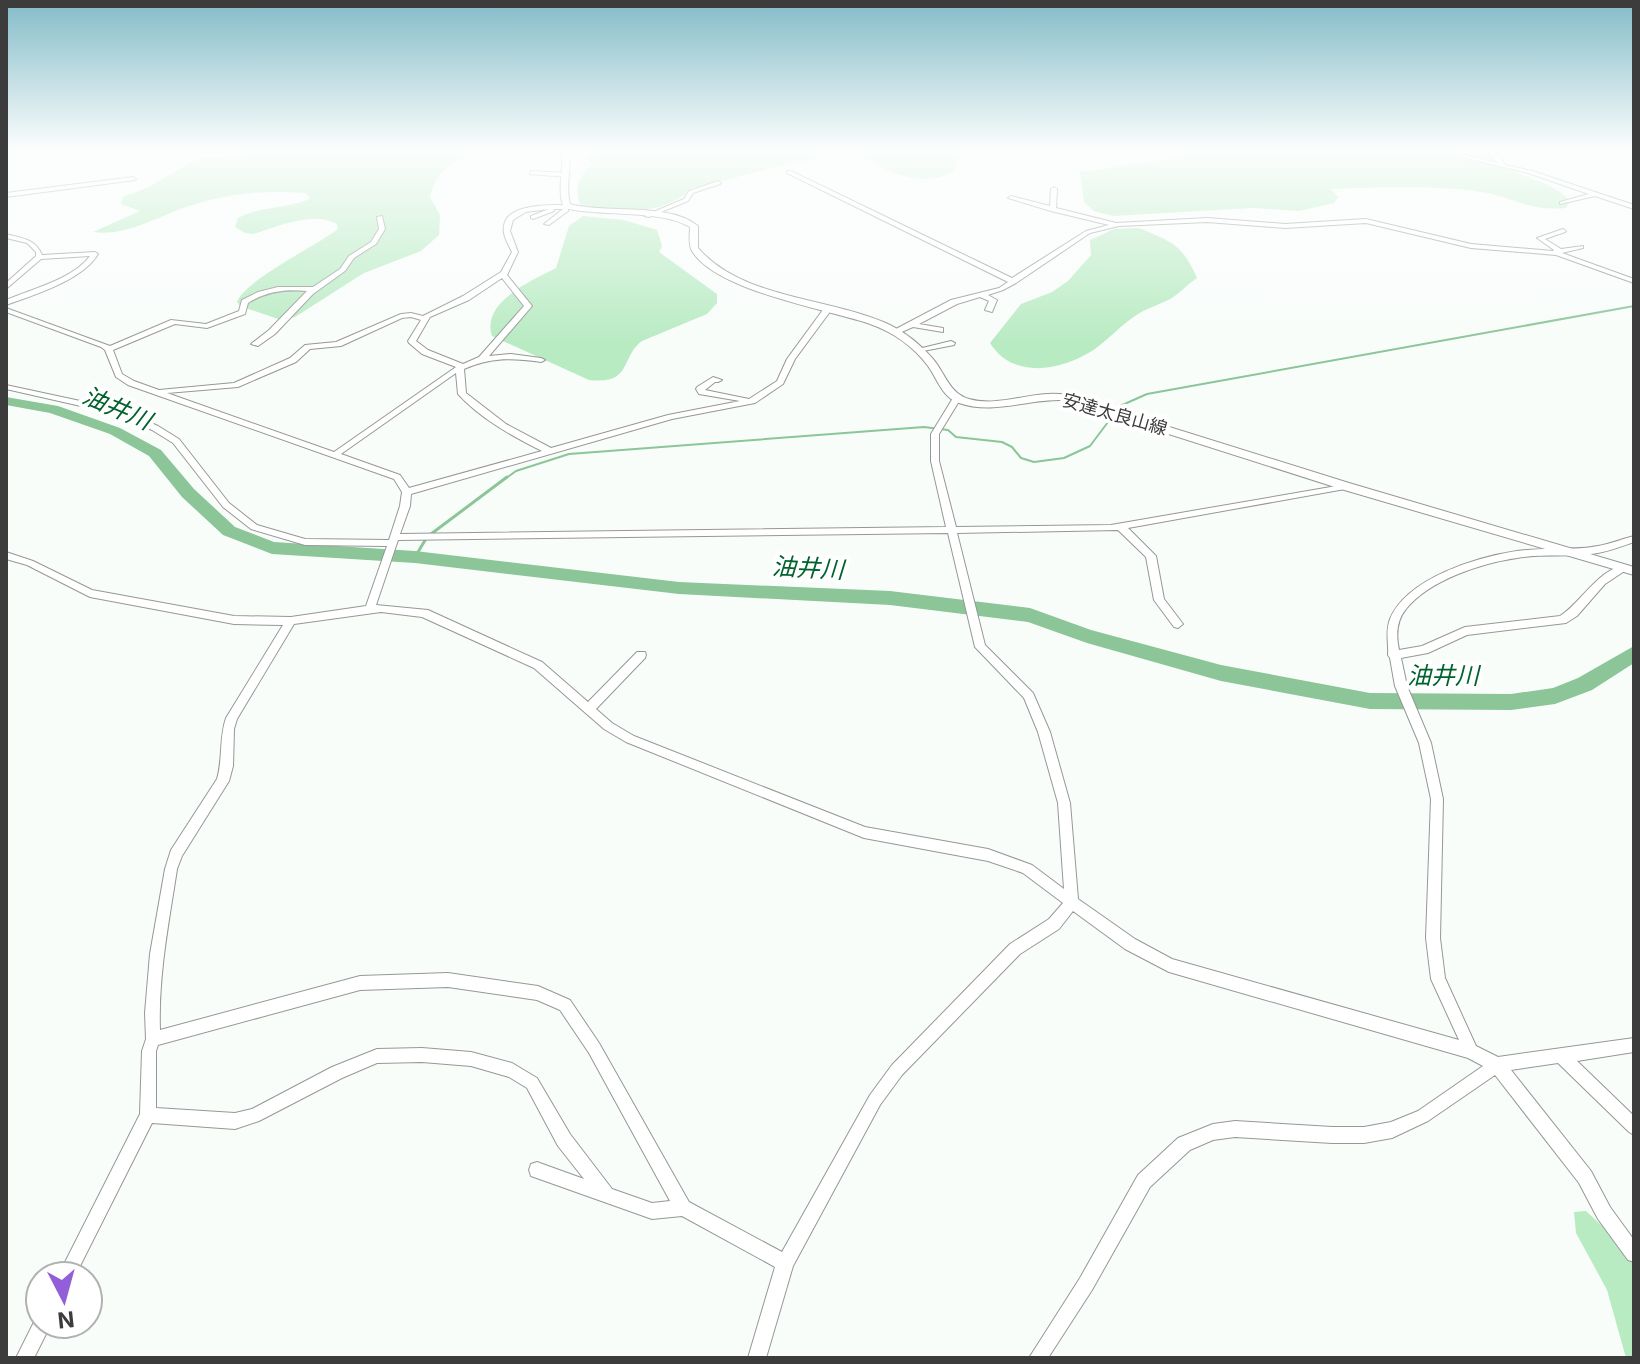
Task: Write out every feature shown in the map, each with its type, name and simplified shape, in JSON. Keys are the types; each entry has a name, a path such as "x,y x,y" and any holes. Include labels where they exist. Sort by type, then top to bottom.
{"main road":[{"path":"616,214 673,217 690,222 694,226 693,244 697,255 735,278 775,294 860,317 897,332 933,365 947,390 957,398"},
{"name":"安達太良山線","path":"957,398 984,404 1055,396 1629,570"}],"street":[{"path":"462,367 425,352 413,343 424,319 503,274 515,252 507,233 509,223 520,214"},
{"path":"533,217 544,214"},
{"path":"547,224 558,214"},
{"path":"647,216 653,214"},
{"path":"874,214 1014,282"},
{"path":"1069,214 1114,224"},
{"path":"255,344 272,332 313,289 339,274 351,257 374,243 382,229 380,217"},
{"path":"897,332 954,302 1014,282 1088,232 1114,224 1193,220 1285,226 1366,221 1471,246 1556,252 1634,281"},
{"path":"1556,252 1540,238 1563,231"},
{"path":"6,236 37,247 39,257"},
{"path":"1556,252 1581,247"},
{"path":"6,287 39,257 95,254 95,259 70,277 6,303"},
{"path":"1586,262 1597,260 1614,266"},
{"path":"87,265 99,271"},
{"path":"478,361 528,306 503,274"},
{"path":"6,310 108,349 174,322 210,325 242,312 245,302 260,294 289,287 313,289"},
{"path":"982,295 993,300 989,310"},
{"path":"407,492 671,417 752,401 780,382 791,359 828,309"},
{"path":"156,392 235,385 293,360 308,347 338,344 401,316 424,319"},
{"path":"910,324 940,330"},
{"path":"918,350 951,343"},
{"path":"108,349 119,375 156,392 391,474 407,492"},
{"path":"336,454 462,367 511,356 541,360"},
{"path":"478,361 487,369"},
{"path":"462,367 462,394 468,400 508,430 548,450"},
{"path":"718,380 713,379 700,389 715,397 752,401"},
{"path":"6,387 119,412 155,428 176,441 226,505 254,527 305,542 392,543 427,536 1121,527 1345,486"},
{"path":"714,410 715,397"},
{"path":"757,1358 785,1263 875,1100 897,1070 1015,949 1054,924 1072,902 1064,803 1036,708 1012,677 980,647 935,461 937,430 957,398"},
{"path":"370,609 407,492"},
{"path":"1121,527 1151,556 1159,600 1178,624"},
{"path":"1471,1051 1438,979 1433,938 1437,799 1428,755 1401,686 1393,655 1391,635 1398,613 1423,588 1467,566 1492,558 1576,552 1620,545 1634,539"},
{"path":"6,555 30,563 90,593 248,622 291,621 370,609 405,609 424,613 538,665 608,726 630,739 864,832 988,855 1017,864 1130,944 1169,965 1471,1051 1497,1065 1585,1177 1604,1213 1634,1254"},
{"path":"1393,655 1424,650 1465,631 1562,620 1573,613 1601,582 1629,570"},
{"path":"74,1260 148,1115 149,1051 153,1039 157,954 176,854 223,781 227,766 228,729 232,718 291,621"},
{"path":"589,709 641,655"},
{"path":"153,1039 360,983 448,980 538,993 565,1005 594,1048 683,1208 785,1263"},
{"path":"1038,1358 1086,1284 1144,1181 1184,1144 1213,1132 1235,1129 1332,1135 1364,1135 1392,1130 1423,1116 1497,1065 1634,1045"},
{"path":"148,1115 235,1121 254,1116 337,1072 377,1056 422,1055 471,1059 512,1070 532,1083 564,1140 606,1194"},
{"path":"1562,1057 1634,1127"},
{"path":"537,1170 652,1211 683,1208"},
{"path":"25,1358 34,1340"}],"green space":[{"path":"134,214 169,214 130,229 93,232"},
{"path":"246,214 439,214 439,235 421,251 364,273 295,317 281,320 240,306 237,302 253,284 338,229 337,224 306,219 253,234 235,227 238,218"},
{"path":"1104,214 1154,214 1113,216"},
{"path":"583,216 624,220 657,230 662,246 659,252 717,294 717,303 707,314 642,341 619,374 603,380 589,380 492,336 494,313 501,303 522,286 556,268 569,226"},
{"path":"1139,228 1181,251 1197,278 1172,298 1132,318 1095,349 1068,363 1053,367 1025,367 1011,363 1000,355 990,343 1021,304 1052,292 1068,281 1091,255 1090,240 1114,229"},
{"path":"1586,1211 1624,1246 1634,1264 1634,1358 1626,1358 1607,1290 1576,1233 1574,1212"}],"waterway":[{"path":"505,479 516,471 569,454 924,427 948,430 956,437 1002,442 1012,447 1021,458 1034,462 1064,458 1090,446 1120,406 1147,394 1634,306"},
{"name":"油井川","path":"6,401 53,409 115,431 155,453 188,493 229,531 272,548 415,557 679,588 890,598 1030,615 1087,636 1221,673 1370,701 1511,702 1555,696 1585,684 1634,653"},
{"path":"415,557 427,537 507,477"}]}
